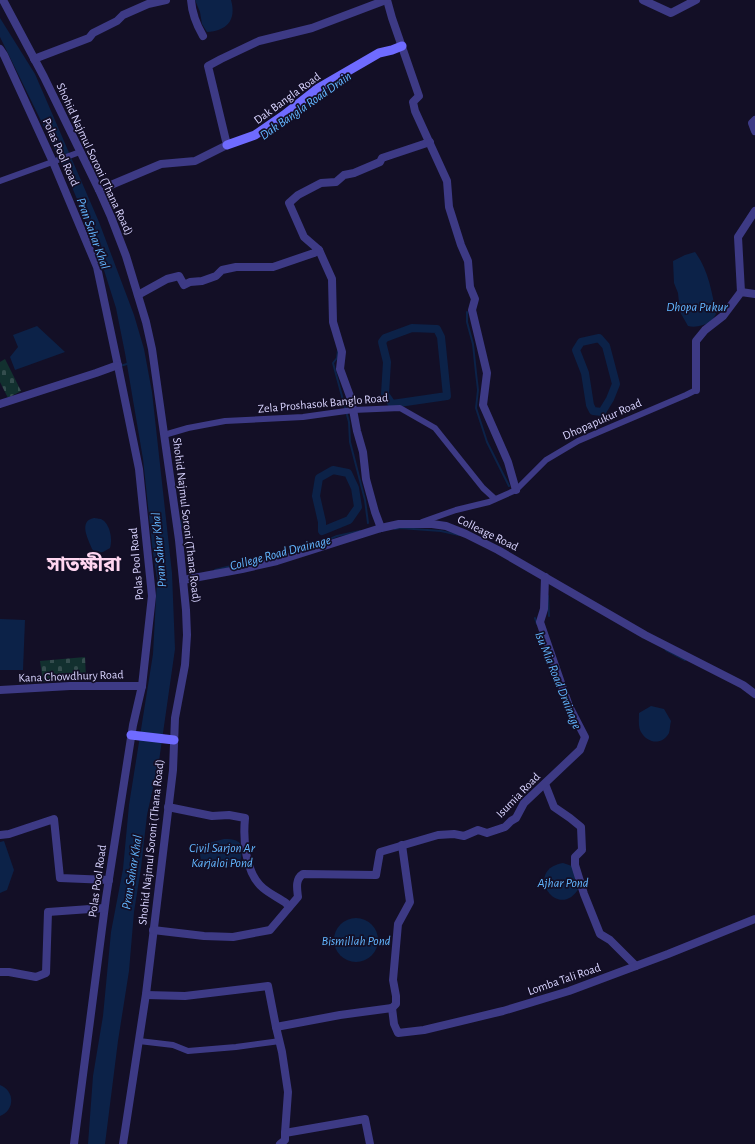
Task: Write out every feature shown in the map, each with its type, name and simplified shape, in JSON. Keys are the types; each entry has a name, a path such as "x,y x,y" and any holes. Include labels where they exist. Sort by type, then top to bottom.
{"main road":[{"name":"Dak Bangla Road","path":"227,146 255,135 284,115 317,89 379,53 402,46"},
{"path":"131,735 174,740"}],"street":[{"name":"Shohid Najmul Soroni (Thana Road)","path":"3,0 99,190 126,256 146,322 152,349 179,540 186,610 185,665 175,718 173,770 146,995 123,1144"},
{"path":"34,60 89,38 93,33 117,21 123,15 148,4 166,0"},
{"path":"191,0 192,13 203,36"},
{"path":"99,190 160,164 195,161 227,146 208,66 221,58 259,41 312,28 386,0 419,96 413,102 415,111 446,181 449,207 460,245 468,261 470,287 476,299 472,310 486,373 483,405 508,462 516,490"},
{"path":"643,0 671,13 696,0"},
{"name":"Polas Pool Road","path":"0,49 54,162 97,267 118,364 138,469 152,596 142,686 131,735 104,908 74,1144"},
{"path":"755,120 752,123 755,131"},
{"path":"381,528 366,479 363,452 357,431 354,410 340,368 342,352 333,322 332,279 319,250 304,237 290,202 292,199 321,183 336,182 344,175 354,173 380,162 385,156 430,142"},
{"path":"0,181 80,152"},
{"path":"755,212 738,237 741,292 755,294"},
{"path":"138,295 167,279 179,276 184,285 190,282 202,281 216,276 222,270 236,267 272,267 319,250"},
{"name":"Dhopapukur Road","path":"418,523 495,499 516,490 546,460 578,441 686,396 696,390 696,341 705,330 723,316 741,292"},
{"path":"0,404 96,373 118,364"},
{"name":"Zela Proshasok Banglo Road","path":"164,435 188,428 224,421 304,417 354,410 400,408 435,428 483,488 495,499"},
{"name":"Colleage Road","path":"183,580 277,561 381,528 399,524 418,523 446,526 498,550 645,636 743,685 755,694"},
{"name":"Isumia Road","path":"289,907 298,897 297,882 303,874 376,875 380,852 438,834 454,834 464,836 478,830 487,832 505,827 516,818 524,803 580,750 586,737 569,706 540,622 544,610 545,577"},
{"name":"Kana Chowdhury Road","path":"0,690 70,686 142,686"},
{"path":"545,784 554,807 581,827 582,850 575,857 575,865 584,894 600,934 610,940 636,966"},
{"path":"153,930 204,936 233,937 270,930 289,907 286,903 263,888 256,879 249,864 243,838 245,818 229,815 212,816 168,807"},
{"path":"0,835 9,834 54,819 60,878 109,880"},
{"path":"276,1027 340,1015 392,1008 396,1004 393,980 398,924 410,902 402,845"},
{"path":"0,972 9,972 36,977 46,973 48,912 104,908"},
{"name":"Lomba Tali Road","path":"392,1008 394,1024 398,1033 424,1030 503,1012 569,991 636,966 755,918"},
{"path":"146,995 185,996 268,986 280,1041 288,1092 285,1140 280,1144"},
{"path":"138,1041 174,1045 188,1052 280,1041"},
{"path":"285,1133 365,1119 370,1144"}],"green space":[{"path":"5,359 21,391 8,398 0,382 0,362"},
{"path":"85,657 86,678 43,682 40,661"}],"water":[{"path":"195,0 231,0 232,14 228,24 220,30 207,32 202,24 200,12"},
{"name":"Pran Sahar Khal","path":"0,18 35,74 99,222 134,315 144,349 152,392 172,573 175,649 159,761 147,815 134,912 129,971 118,1041 105,1144 88,1144 93,1076 103,1016 111,932 123,869 129,805 153,654 157,579 143,459 116,308 97,248 65,170 0,37"},
{"name":"Dhopa Pukur","path":"695,252 706,273 716,314 711,322 694,327 688,326 680,312 678,293 674,283 673,261"},
{"path":"37,326 65,352 15,370 10,357 18,347 13,335"},
{"path":"94,518 104,521 109,528 111,545 110,548 103,552 97,553 92,549 87,536 85,526 86,523"},
{"path":"0,619 25,620 23,670 0,670"},
{"path":"651,706 664,709 671,721 669,733 666,737 663,740 655,742 647,739 639,728 639,713"},
{"name":"Civil Sarjon Ar Karjaloi Pond","path":"224,839 235,840 241,845 242,852 240,863 225,868 202,866 200,854 205,844"},
{"path":"4,841 14,870 7,890 0,893 0,842"},
{"name":"Ajhar Pond","path":"563,863 574,867 579,888 571,897 562,900 554,897 548,891 545,883 545,875 551,868"},
{"name":"Bismillah Pond","path":"352,918 360,918 365,919 372,924 377,931 377,949 372,956 365,961 352,962 344,959 337,952 334,944 334,936 337,928 344,921"},
{"path":"0,1085 5,1088 11,1096 11,1105 5,1113 0,1116"}],"waterway":[{"name":"Dak Bangla Road Drain","path":"261,136 293,116 343,79"},
{"path":"467,312 467,322 473,344 478,390 476,408 487,442 509,486"},
{"path":"412,328 437,329 441,337 447,396 392,404 385,394 387,362 382,342 385,338 412,328"},
{"path":"599,338 606,346 616,384 610,399 602,412 593,411 590,405 585,373 576,350 581,342 599,338"},
{"path":"338,350 337,358 333,363 349,422 350,442 365,500 368,523"},
{"path":"120,366 127,364"},
{"path":"333,470 348,473 355,488 358,507 349,520 322,531 322,522 316,496 319,478 333,470"},
{"path":"181,521 181,527"},
{"path":"395,529 400,528 441,531 459,535"},
{"name":"College Road Drainage","path":"318,544 337,536 360,531"},
{"name":"College Road Drainage","path":"215,570 308,547"},
{"name":"Isu Mia Road Drainage","path":"548,596 549,616"},
{"name":"Isu Mia Road Drainage","path":"535,618 537,624"},
{"name":"Isu Mia Road Drainage","path":"666,650 685,660"},
{"name":"Isu Mia Road Drainage","path":"547,655 553,671"}],"district":[{"name":"সাতক্ষীরা","path":"84,564"}]}
